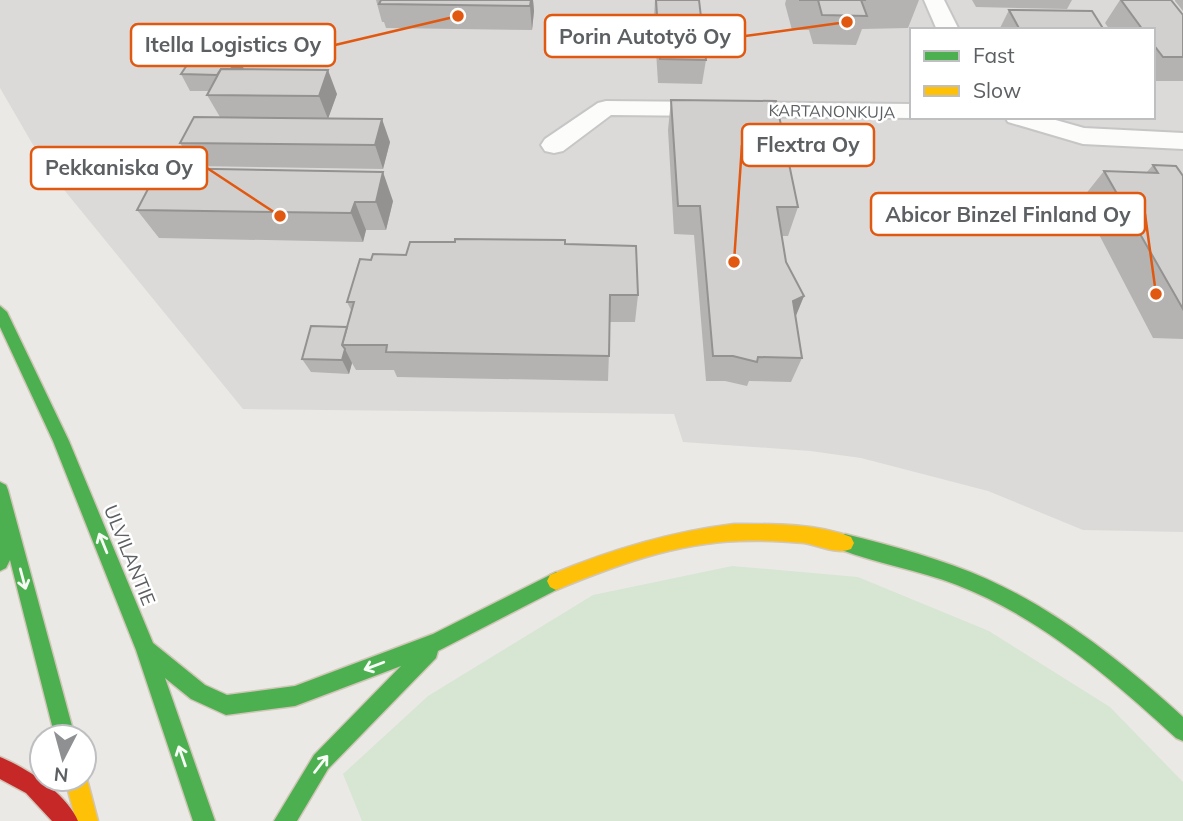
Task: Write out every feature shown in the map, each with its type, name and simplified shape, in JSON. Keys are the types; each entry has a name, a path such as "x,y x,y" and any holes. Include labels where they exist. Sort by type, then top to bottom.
{"main road":[{"name":"ULVILANTIE","path":"0,312 61,441 146,650 204,821"},
{"path":"0,489 61,723"},
{"path":"146,650 198,692 226,705 295,696 438,642 533,591 587,567 665,541 751,530 830,538 916,561 997,594 1074,642 1148,698 1183,730"},
{"path":"0,562 10,532"},
{"path":"285,821 321,762 438,642"},
{"path":"0,767 33,786 67,821"},
{"path":"80,793 87,821"}],"street":[{"path":"934,0 947,28"},
{"name":"KARTANONKUJA","path":"554,145 606,108 910,111"},
{"path":"1024,119 1083,136 1183,141"}],"shaded area":[{"path":"0,0 1183,0 1183,532 1083,530 988,491 861,458 810,451 683,442 674,414 243,409 47,169 0,88"}],"green space":[{"path":"732,566 858,577 989,631 1110,707 1183,782 1183,821 362,821 343,774 428,696 593,595"}],"building":[{"path":"381,0 531,0 530,6 379,4"},
{"path":"656,0 699,0 706,60 660,59"},
{"path":"818,0 861,0 867,16 822,15"},
{"path":"1121,0 1171,0 1183,15 1183,57 1163,57 1155,47 1155,28 1142,28"},
{"path":"1009,10 1092,11 1103,28 1019,28"},
{"path":"193,56 238,57 231,69 221,69 217,75 181,74"},
{"path":"221,69 328,70 319,96 207,95"},
{"path":"671,100 776,101 798,207 777,207 786,262 804,296 793,301 802,358 758,357 757,362 733,356 713,356 700,206 678,206"},
{"path":"194,117 382,119 375,145 180,143"},
{"path":"1153,165 1176,166 1183,176 1183,309 1104,171 1158,173"},
{"path":"159,168 383,172 376,202 355,202 351,213 137,210"},
{"path":"455,239 565,240 565,244 636,246 638,295 610,295 609,356 386,352 387,345 342,345 354,302 347,302 360,259 371,260 373,254 406,255 410,242 455,242"},
{"path":"311,326 347,327 342,345 345,349 342,360 302,359"}],"traffic: fast":[{"path":"0,312 61,441 146,650 204,821"},
{"path":"0,490 61,723"},
{"path":"0,562 10,532"},
{"path":"845,543 942,570 998,594 1095,656 1183,731"},
{"path":"146,650 198,692 226,705 295,696 438,642 556,581"},
{"path":"285,821 321,762 429,651"}],"traffic: slow":[{"path":"556,581 626,554 698,537 771,532 808,535 845,543"},
{"path":"80,793 87,821"}],"traffic: jam":[{"path":"0,767 33,786 67,821"}],"place":[{"name":"Itella Logistics Oy","path":"458,16"},
{"name":"Porin Autotyö Oy","path":"847,22"},
{"name":"Pekkaniska Oy","path":"280,216"},
{"name":"Flextra Oy","path":"734,262"},
{"name":"Abicor Binzel Finland Oy","path":"1156,294"}]}
